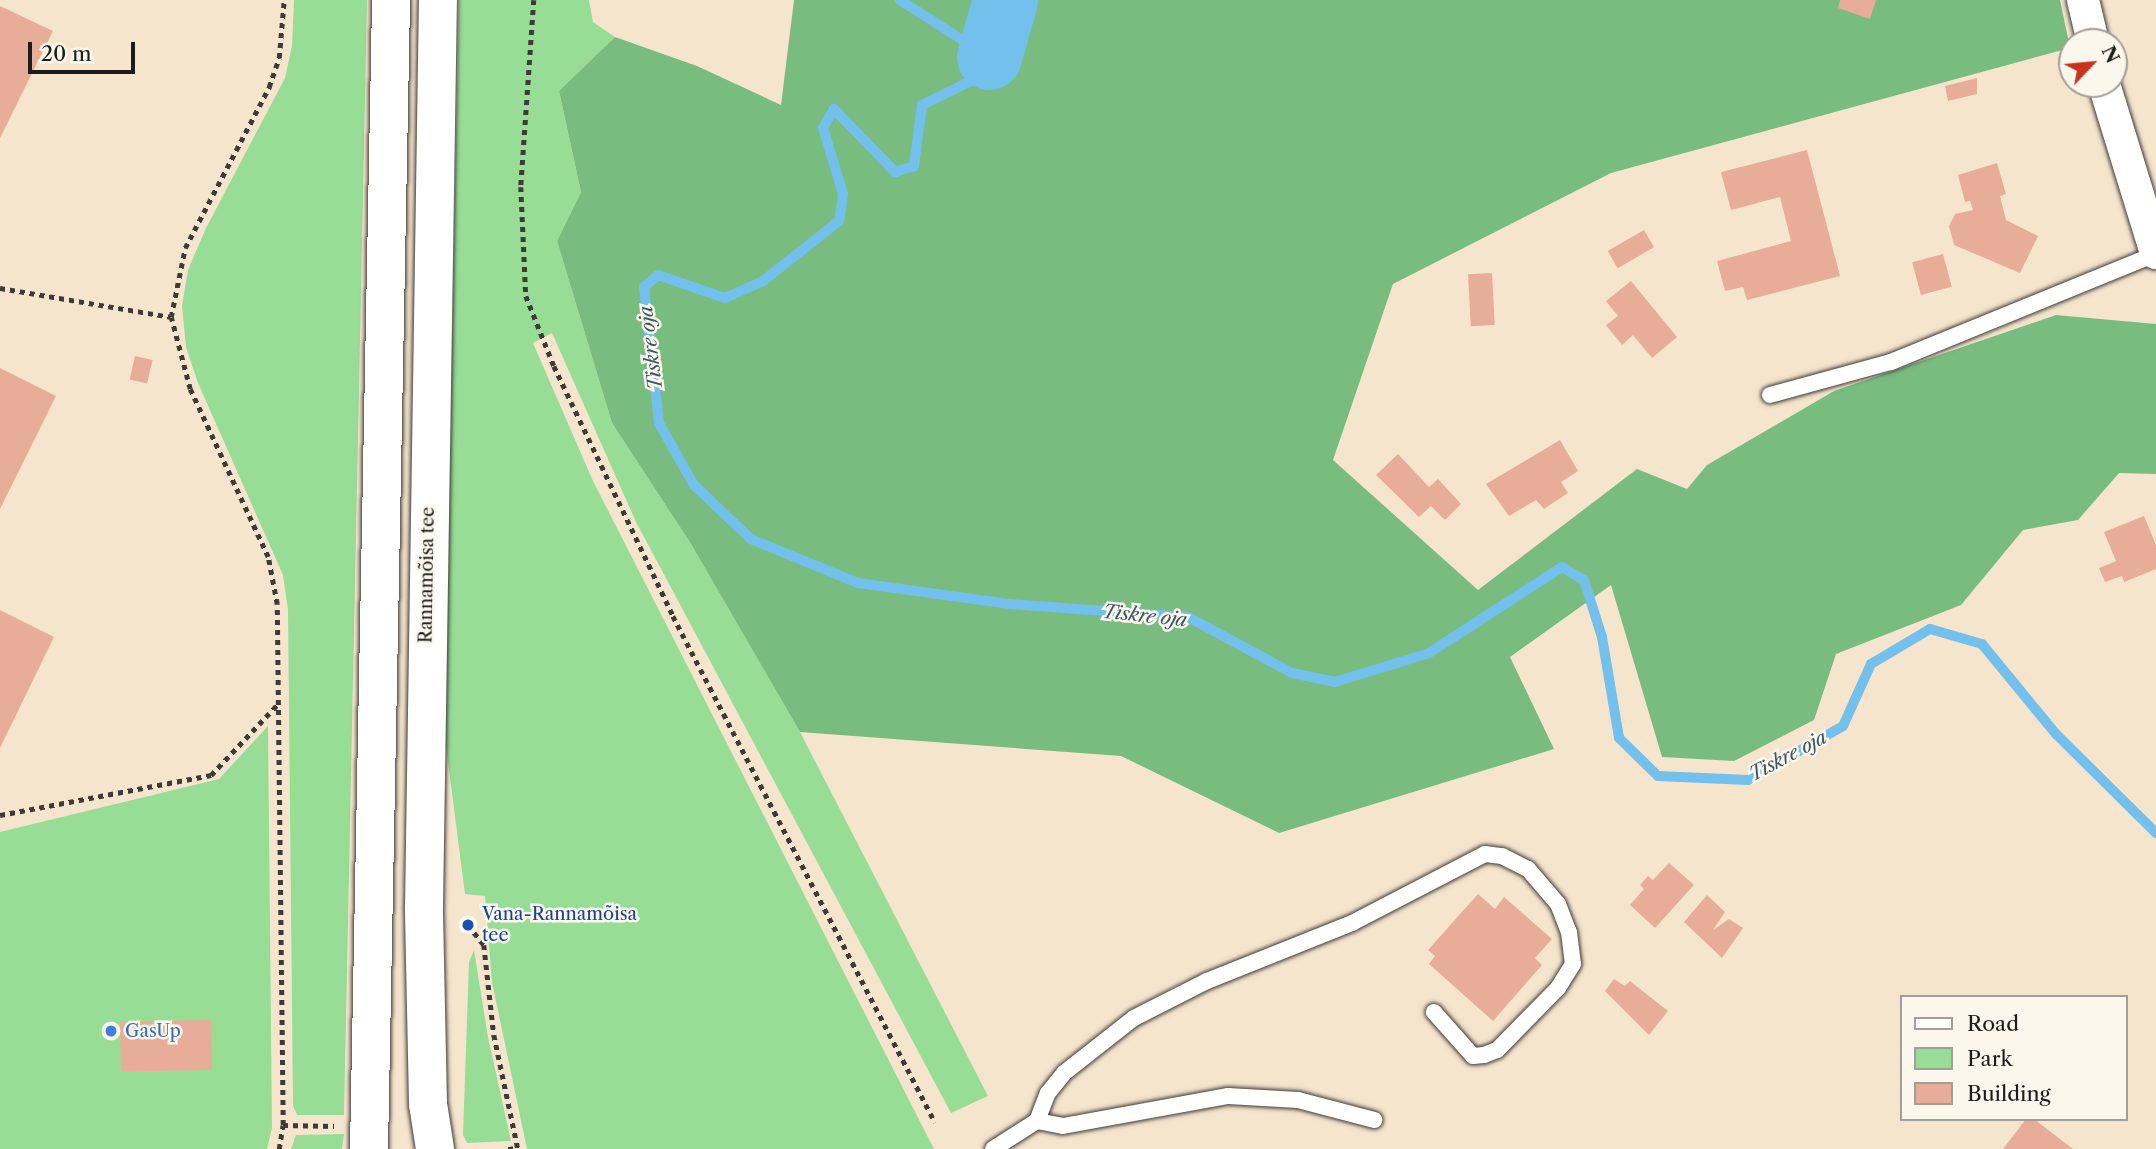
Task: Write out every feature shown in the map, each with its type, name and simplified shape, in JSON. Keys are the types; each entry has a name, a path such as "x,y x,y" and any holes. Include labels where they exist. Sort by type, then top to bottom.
{"street":[{"path":"369,1149 391,0"},
{"name":"Rannamõisa tee","path":"435,1149 428,1104 424,880 438,0"},
{"path":"2083,0 2090,28"},
{"path":"2108,98 2156,253"}],"lane":[{"path":"1770,395 1891,362 2156,253"},
{"path":"993,1149 1037,1121 1048,1093 1064,1073 1134,1018 1207,981 1352,923 1485,854 1502,856 1528,869 1558,904 1569,932 1573,964 1558,988 1497,1050 1484,1055 1473,1056 1434,1012"},
{"path":"1037,1121 1063,1126 1228,1096 1298,1100 1374,1120"}],"path":[{"path":"279,1149 283,1125 277,604 268,557 190,389 171,317 185,248 270,87 279,58 284,0"},
{"path":"534,0 521,187 526,296 554,366 673,617 935,1122"},
{"path":"0,288 171,317"},
{"path":"0,815 211,775 278,704"},
{"path":"468,925 484,945 494,1035 518,1149 508,1149"}],"green space":[{"path":"294,0 367,0 344,1115 297,1115 293,1106 288,610 283,575 198,383 186,347 182,306 188,270 206,228 285,78 292,46"},
{"path":"459,0 589,0 593,22 615,37 559,91 581,192 557,241 612,423 691,544 800,732 988,1096 951,1113 636,522 552,333 533,343 593,481 934,1149 527,1149 492,982 485,896 465,894 444,731"},
{"path":"794,0 2060,0 2066,28 2058,28 2058,51 1611,173 1393,284 1333,460 1478,590 1637,469 1687,489 1707,465 1834,391 2056,315 2156,324 2156,474 2119,473 2078,520 2023,530 1961,605 1836,654 1814,720 1734,761 1662,757 1611,585 1510,657 1554,749 1279,833 1121,756 800,732 691,544 612,423 557,241 581,192 559,91 615,37 697,66 781,105"},
{"path":"268,726 272,1128 267,1149 0,1149 0,832 219,779"},
{"path":"474,950 488,1037 511,1141 467,1143 463,1135 469,962"},
{"path":"344,1134 342,1149 291,1149 296,1135"}],"building":[{"path":"1840,0 1876,0 1870,19 1838,8"},
{"path":"0,6 53,31 0,138"},
{"path":"1977,78 1977,94 1948,101 1945,86"},
{"path":"1807,150 1840,276 1747,300 1743,287 1725,291 1717,261 1791,241 1780,197 1731,210 1721,172"},
{"path":"1997,163 2006,194 2000,196 2006,220 2038,236 2020,273 1954,245 1949,226 1955,214 1973,210 1970,201 1965,202 1958,175"},
{"path":"1644,230 1654,247 1618,268 1608,251"},
{"path":"1943,254 1952,287 1921,295 1912,262"},
{"path":"1492,273 1495,325 1471,326 1468,274"},
{"path":"1631,281 1677,337 1652,358 1633,335 1622,345 1606,325 1618,316 1606,301"},
{"path":"135,356 153,360 147,383 130,379"},
{"path":"0,368 56,396 0,509"},
{"path":"1560,440 1578,471 1561,482 1568,493 1544,509 1536,500 1509,516 1486,484"},
{"path":"1398,454 1429,487 1438,479 1461,504 1445,520 1431,506 1419,517 1376,475"},
{"path":"2144,516 2156,545 2156,569 2124,582 2122,576 2105,582 2099,568 2116,561 2104,532"},
{"path":"0,610 54,637 0,748"},
{"path":"1669,863 1694,885 1655,928 1630,905 1644,889 1640,885 1648,876 1653,880"},
{"path":"1478,894 1495,909 1504,897 1552,939 1535,958 1542,965 1493,1021 1429,964 1435,956 1428,950"},
{"path":"1707,895 1725,912 1713,930 1729,919 1743,928 1722,958 1684,922"},
{"path":"1614,979 1625,986 1630,981 1668,1011 1649,1035 1605,991"},
{"path":"211,1020 212,1070 121,1072 120,1022"},
{"path":"2024,1121 2037,1121 2073,1149 2003,1149"}],"waterway":[{"name":"Tiskre oja","path":"900,0 989,57 979,77 922,105 914,166 895,172 834,109 823,128 843,194 839,221 763,281 725,298 658,275 644,287 659,423 694,485 751,539 858,583 1009,604 1188,617 1292,673 1335,682 1429,653 1562,567 1584,580 1602,637 1619,738 1658,776 1748,780 1843,726 1871,664 1930,629 1982,644 2056,734 2156,833"},
{"name":"Tiskre oja","path":"989,57 1005,0"}],"place":[{"name":"Vana-Rannamõisa tee","path":"468,925"},
{"name":"GasUp","path":"111,1031"}]}
